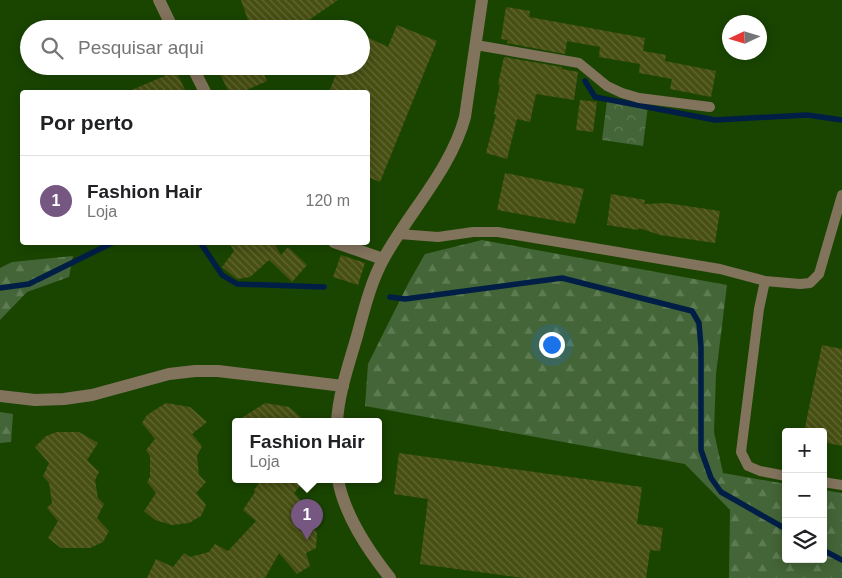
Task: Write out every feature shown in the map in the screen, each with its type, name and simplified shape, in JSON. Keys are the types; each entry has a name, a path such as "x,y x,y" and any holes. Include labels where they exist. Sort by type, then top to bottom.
{"street":[{"path":"159,0 169,20"},
{"path":"337,418 342,386 364,311 383,259 448,158 462,130 482,0"},
{"path":"196,75 204,90"},
{"path":"343,245 383,259"},
{"path":"0,396 35,400 64,399 92,395 169,374 194,371 218,371 342,386"},
{"path":"338,483 350,515 362,539 390,578"}],"lane":[{"path":"476,45 579,63 607,86 622,94 710,107"},
{"path":"399,234 438,237 473,232 498,232 720,269 765,281 800,284 810,282 819,274 842,195"},
{"path":"765,281 759,309 742,452 748,466 760,471 782,475"},
{"path":"827,483 842,485"}],"green space":[{"path":"607,101 648,106 643,146 602,140"},
{"path":"482,240 727,285 716,374 714,432 723,473 782,483 782,563 827,563 827,491 842,493 842,578 729,578 730,510 685,464 365,406 368,364 425,254"},
{"path":"73,256 69,277 27,292 0,320 0,268 12,262"},
{"path":"0,412 13,414 11,442 0,443"}],"building":[{"path":"241,0 338,0 309,20 248,20"},
{"path":"506,7 530,11 529,17 645,38 643,51 666,55 665,61 716,71 711,97 670,89 672,79 639,73 640,64 599,57 600,47 567,41 565,54 507,43 508,40 501,39"},
{"path":"397,25 437,41 380,182 370,178 370,90 330,90 336,75 370,75 370,38 388,47"},
{"path":"504,57 562,67 562,69 578,72 574,100 536,94 530,122 517,119 507,159 486,153 496,115 494,114 500,85 498,84"},
{"path":"167,75 178,75 185,90 132,90"},
{"path":"220,75 264,75 267,81 247,90 228,90"},
{"path":"580,100 597,102 593,132 576,130"},
{"path":"505,173 584,189 575,224 497,210"},
{"path":"611,194 645,200 644,204 666,203 720,211 715,243 660,235 639,228 638,230 607,225"},
{"path":"231,245 275,245 281,255 288,247 307,265 292,282 269,260 250,277 237,279 222,267 234,251"},
{"path":"341,255 365,263 358,285 333,277"},
{"path":"822,345 842,349 842,446 827,443 827,428 805,428"},
{"path":"166,403 190,407 207,422 192,434 202,446 197,456 199,475 206,482 196,493 206,505 201,516 189,523 172,525 155,520 144,511 156,493 147,482 150,477 150,456 146,450 155,439 142,423 147,415"},
{"path":"265,403 289,407 302,418 242,418"},
{"path":"57,432 79,432 98,443 87,460 99,472 95,480 98,498 104,504 97,518 109,531 103,542 90,548 61,548 48,538 58,521 47,508 52,503 49,483 43,476 49,463 35,447 46,436"},
{"path":"399,453 642,487 637,524 663,528 660,551 650,550 646,578 523,578 420,564 428,499 394,494"},
{"path":"259,483 303,483 294,493 303,503 317,534 316,548 306,553 310,566 297,574 279,553 265,578 147,578 156,559 173,567 184,553 190,557 209,552 215,544 228,551 256,521 243,510 255,492 254,490"}],"waterway":[{"path":"585,81 595,97 715,120 807,115 842,120"},
{"path":"0,288 29,284 108,245"},
{"path":"202,245 222,275 237,284 324,287"},
{"path":"390,297 405,299 562,278 692,311 699,323 701,347 701,450 711,478 721,492 782,527"},
{"path":"827,552 842,560"}],"place":[{"name":"Fashion Hair","path":"307,540"}]}
